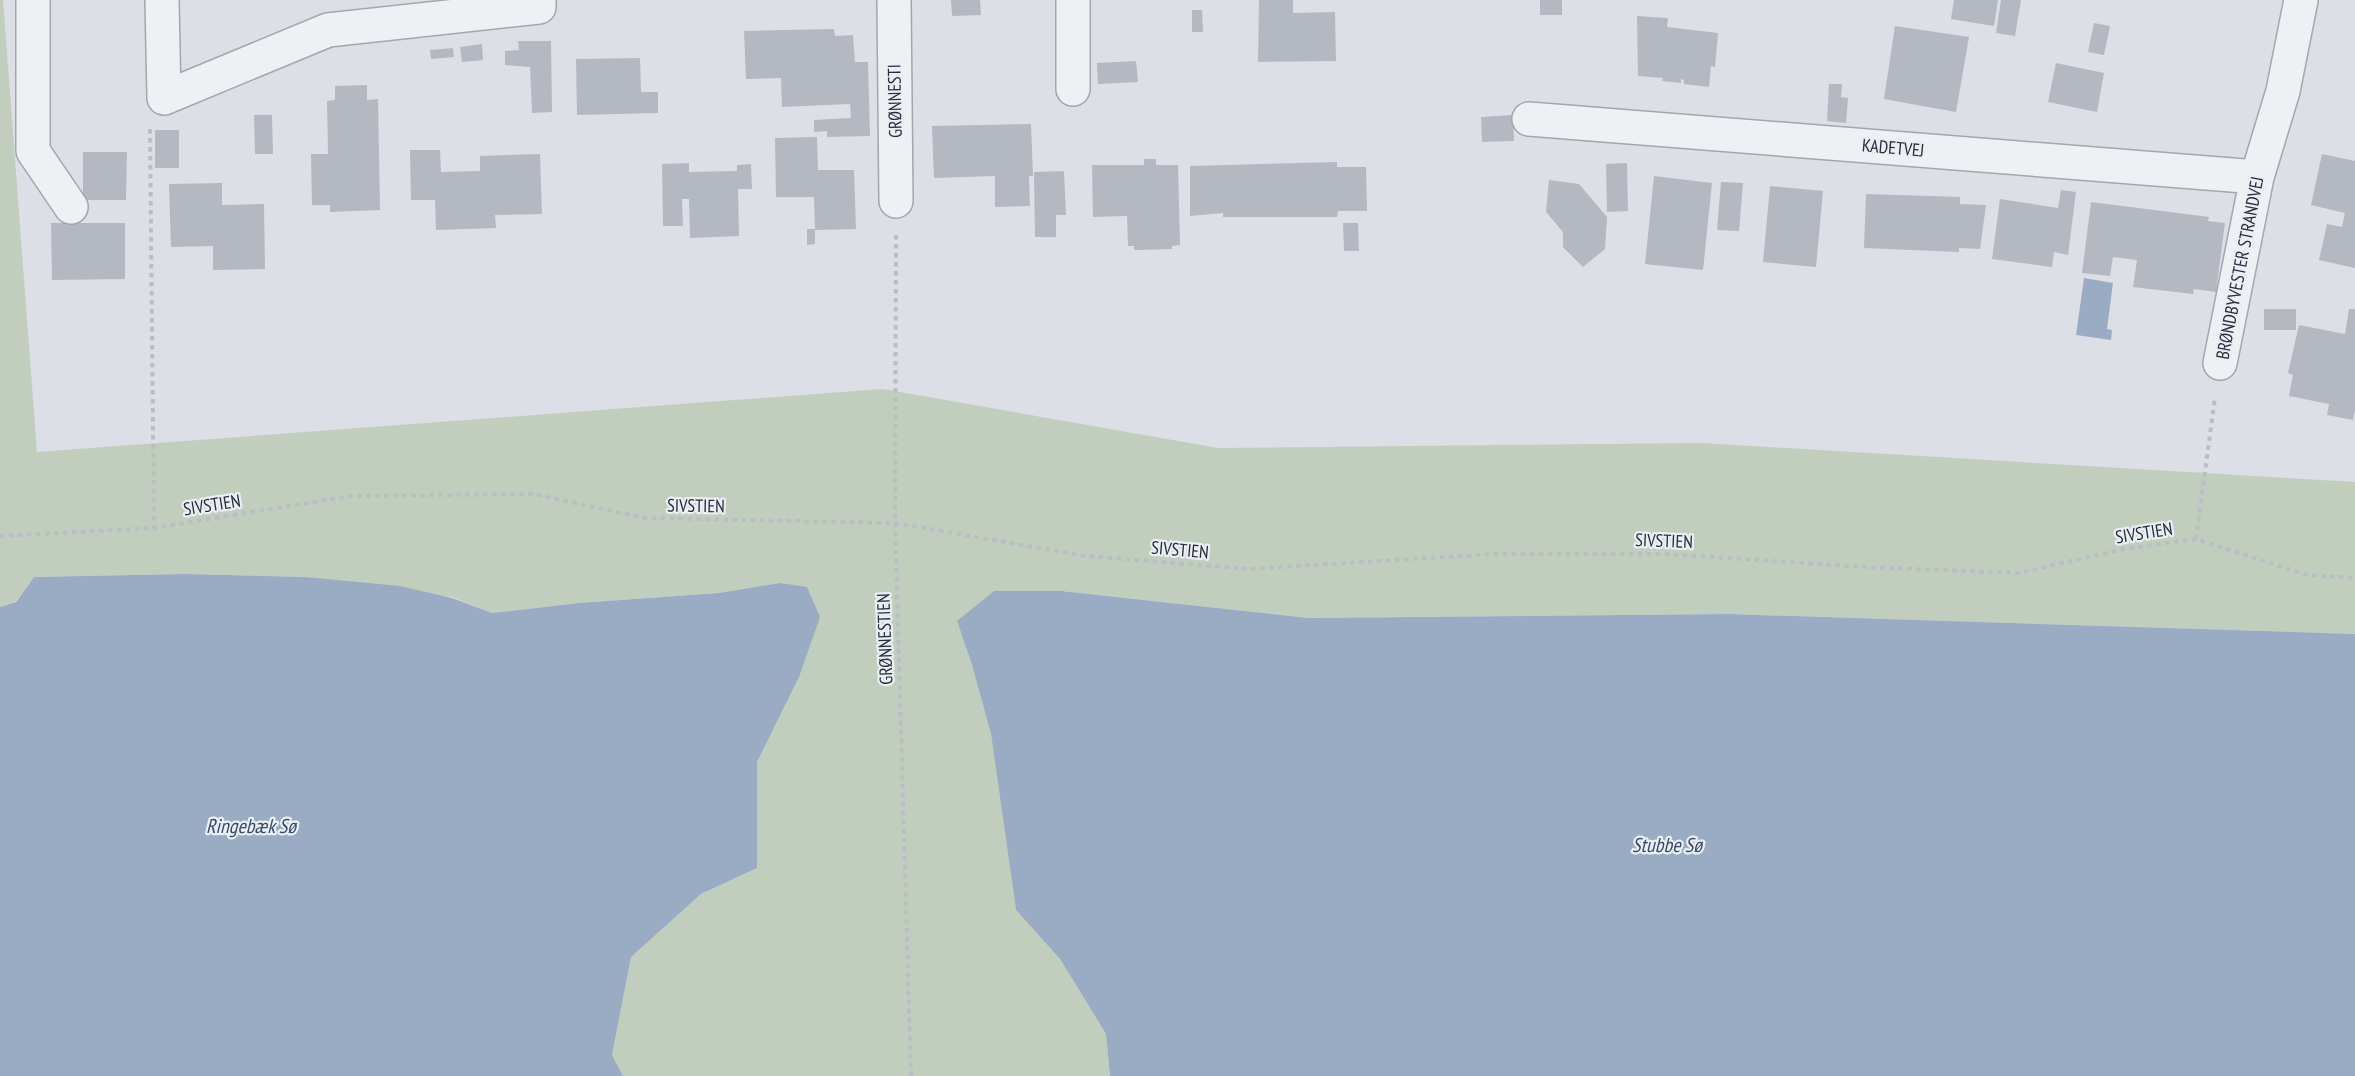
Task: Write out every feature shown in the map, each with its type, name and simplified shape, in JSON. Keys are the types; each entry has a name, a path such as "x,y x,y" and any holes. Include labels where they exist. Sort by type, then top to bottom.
{"street":[{"path":"33,0 33,151 71,207"},
{"path":"162,0 164,98 328,30 398,12 539,7 539,0"},
{"name":"GRØNNESTI","path":"894,0 896,201"},
{"path":"1072,0 1073,89"},
{"name":"BRØNDBYVESTER STRANDVEJ","path":"2220,363 2257,177 2283,91 2301,0"},
{"name":"KADETVEJ","path":"1529,119 2257,177"}],"path":[{"path":"150,120 153,528"},
{"name":"GRØNNESTIEN","path":"896,201 895,523 911,1076"},
{"name":"BRØNDBYVESTER STRANDVEJ","path":"2196,539 2220,363"},
{"name":"SIVSTIEN","path":"0,536 153,528 351,496 534,494 644,518 895,523 1086,555 1250,569 1494,554 1667,554 1864,567 2019,573 2124,549 2196,539 2307,575 2355,578"}],"green space":[{"path":"0,0 3,0 37,452 883,389 1218,448 1702,443 2355,482 2355,634 1729,614 1308,618 1061,591 957,621 991,734 1016,910 1060,959 1106,1034 1110,1076 623,1076 612,1055 631,957 701,894 757,868 757,762 799,677 780,583 719,593 579,603 492,613 452,597 305,577 184,574 34,577 15,602 0,607"}],"water":[{"path":"2084,278 2113,283 2107,329 2112,330 2111,340 2076,335"},
{"name":"Ringebæk Sø","path":"184,574 305,577 400,586 452,598 492,613 579,603 719,593 780,583 807,587 820,617 799,677 757,762 757,868 701,894 631,957 612,1055 623,1076 0,1076 0,607 16,602 34,577"},
{"name":"Stubbe Sø","path":"994,591 1061,591 1308,618 1729,614 2355,634 2355,1076 1110,1076 1106,1034 1060,959 1016,910 991,734 957,621"}],"building":[{"path":"951,0 980,0 981,15 952,16"},
{"path":"1259,0 1293,0 1293,13 1335,12 1336,61 1258,62"},
{"path":"1540,0 1562,0 1562,15 1540,15"},
{"path":"1954,0 1998,0 1994,26 1951,19"},
{"path":"2001,0 2021,0 2015,36 1996,33"},
{"path":"1192,10 1202,10 1203,32 1192,32"},
{"path":"1637,16 1668,18 1667,27 1718,33 1715,67 1711,66 1709,87 1684,84 1684,80 1681,79 1681,83 1662,81 1663,78 1638,76"},
{"path":"2094,23 2110,26 2104,55 2088,52"},
{"path":"1895,26 1969,37 1956,112 1884,99"},
{"path":"834,29 835,36 853,35 855,62 868,62 870,136 827,137 827,131 814,132 814,120 851,118 850,104 782,107 781,78 746,79 744,31"},
{"path":"518,41 551,41 552,112 532,113 530,67 505,65 505,51 519,50"},
{"path":"482,44 483,60 462,62 460,47"},
{"path":"453,48 454,57 431,59 430,50"},
{"path":"640,58 641,92 658,92 658,113 577,115 576,59"},
{"path":"1136,61 1138,82 1098,84 1097,63"},
{"path":"2056,63 2104,73 2097,112 2048,102"},
{"path":"1829,84 1842,84 1841,97 1848,98 1846,123 1827,121"},
{"path":"367,85 367,100 378,99 380,210 330,212 330,205 312,205 311,154 328,154 327,101 335,100 335,86"},
{"path":"254,115 272,115 273,154 255,154"},
{"path":"1513,115 1514,141 1482,142 1481,117"},
{"path":"1031,124 1033,176 1029,176 1030,206 995,207 995,176 934,178 932,126"},
{"path":"155,130 179,130 179,168 155,168"},
{"path":"817,137 818,170 854,170 856,229 815,230 814,197 776,197 775,138"},
{"path":"410,150 440,150 441,172 480,171 480,156 540,154 542,214 495,215 496,228 436,230 435,200 411,200"},
{"path":"83,152 127,152 126,200 83,200"},
{"path":"2322,154 2355,161 2355,268 2319,260 2327,224 2342,227 2345,213 2311,205"},
{"path":"1144,159 1156,159 1156,165 1178,165 1180,245 1172,246 1172,249 1134,250 1134,246 1128,246 1127,216 1093,217 1092,165 1144,165"},
{"path":"1337,162 1337,167 1366,167 1367,211 1338,211 1337,217 1223,217 1223,213 1190,216 1190,166"},
{"path":"689,163 689,172 737,171 737,165 751,164 752,189 738,189 739,236 690,238 689,199 682,199 683,226 663,226 662,164"},
{"path":"1627,163 1628,211 1607,212 1606,164"},
{"path":"1064,171 1066,215 1056,215 1056,237 1035,237 1034,172"},
{"path":"1654,176 1712,183 1703,270 1645,264"},
{"path":"1549,180 1579,184 1607,217 1605,249 1583,267 1563,247 1563,232 1546,212"},
{"path":"1721,182 1743,183 1739,231 1717,230"},
{"path":"222,183 222,205 264,204 265,269 213,270 213,246 171,247 169,184"},
{"path":"1770,186 1823,191 1816,267 1763,262"},
{"path":"2061,190 2076,192 2068,255 2054,252 2052,267 1992,259 2000,199 2058,208"},
{"path":"1866,194 1960,197 1960,204 1986,205 1980,249 1959,248 1959,252 1864,248"},
{"path":"2091,202 2209,217 2208,221 2225,223 2216,292 2194,289 2193,294 2133,287 2137,260 2113,257 2110,276 2082,273"},
{"path":"51,223 125,223 125,279 52,280"},
{"path":"1343,223 1358,223 1359,251 1344,251"},
{"path":"807,229 815,229 815,244 807,245"},
{"path":"2264,309 2296,309 2296,330 2264,330"},
{"path":"2349,309 2355,309 2355,410 2353,420 2327,415 2329,404 2289,396 2293,375 2288,373 2299,325 2345,334"}]}
